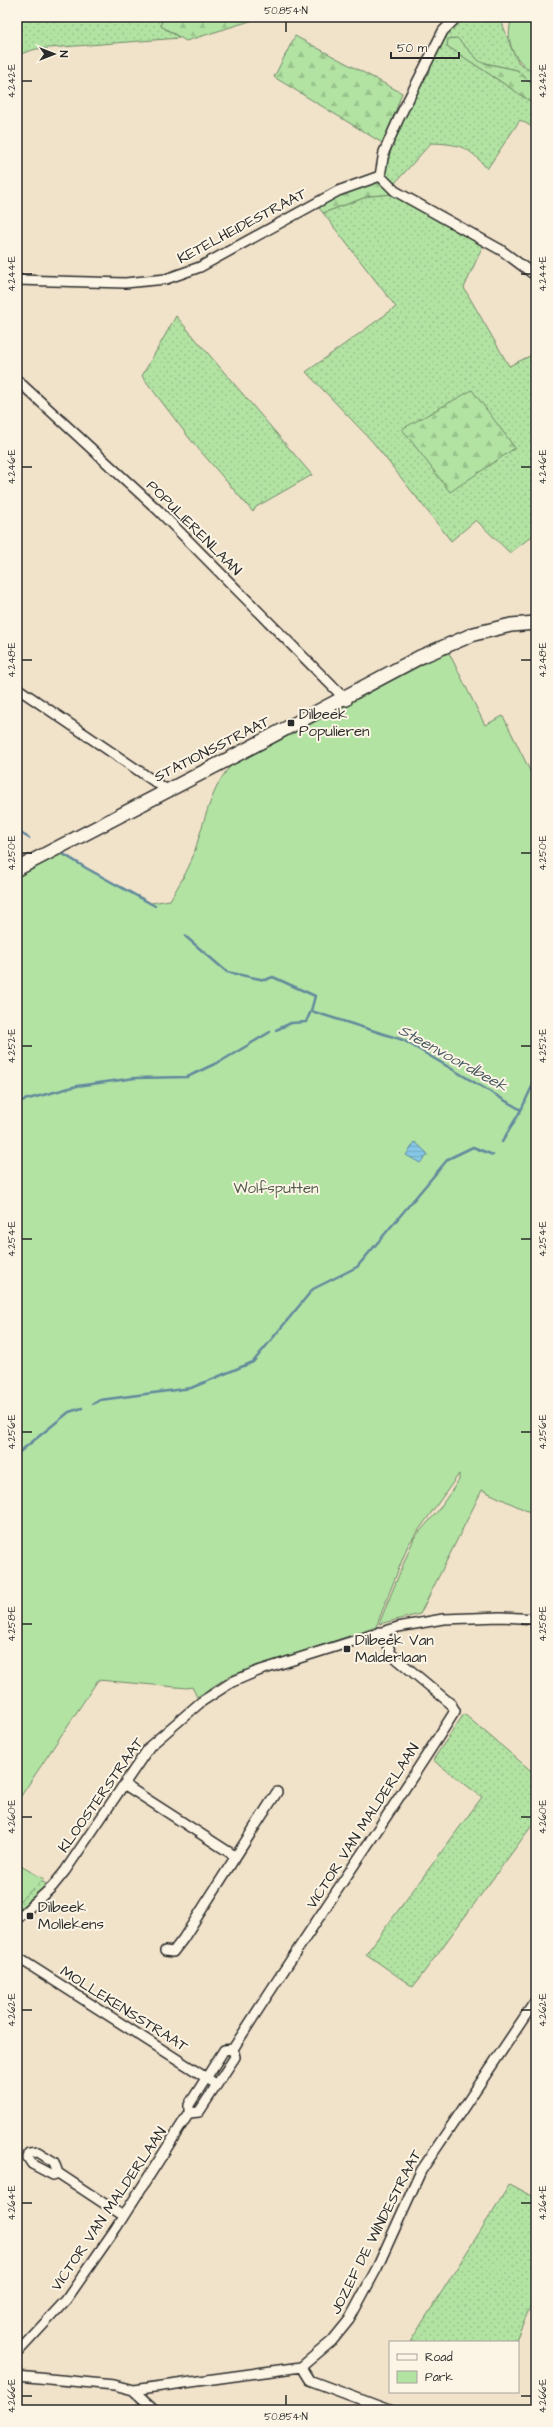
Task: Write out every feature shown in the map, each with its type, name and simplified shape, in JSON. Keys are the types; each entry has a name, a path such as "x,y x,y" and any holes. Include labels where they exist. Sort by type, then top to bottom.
{"street":[{"path":"456,17 443,30 398,118 384,152 380,176 395,191 501,250 536,276"},
{"name":"KETELHEIDESTRAAT","path":"17,280 125,283 166,279 200,267 338,191 380,176"},
{"name":"POPULIERENLAAN","path":"17,380 159,511 345,700"},
{"name":"STATIONSSTRAAT","path":"17,869 167,790 345,700 420,656 456,641 510,626 536,623"},
{"path":"17,688 167,790"},
{"name":"KLOOSTERSTRAAT","path":"17,1919 52,1887 65,1872 150,1746 201,1702 232,1682 258,1671 379,1632 443,1619 501,1617 536,1619"},
{"name":"VICTOR VAN MALDERLAAN","path":"190,2113 199,2112 235,2057 233,2049 274,1984 391,1812 455,1711 451,1704 391,1654 385,1636 379,1632"},
{"path":"125,1785 235,1856"},
{"path":"165,1951 173,1952 183,1939 277,1792"},
{"name":"MOLLEKENSSTRAAT","path":"17,1957 216,2084"},
{"name":"JOZEF DE WINDESTRAAT","path":"301,2367 332,2341 348,2320 377,2268 421,2171 536,2000"},
{"name":"VICTOR VAN MALDERLAAN","path":"17,2353 66,2300 190,2113 189,2105 208,2078 224,2050 233,2049"},
{"path":"58,2173 123,2216"},
{"path":"17,2376 81,2381 132,2390 301,2367 309,2380 388,2410"},
{"path":"132,2390 155,2410"}],"green space":[{"path":"17,17 162,17 161,26 180,38 36,49 17,55"},
{"path":"162,17 263,17 186,41 161,26"},
{"path":"464,17 500,17 512,50 519,63 536,75 536,88 517,70 480,62 457,38 447,46 536,105 536,129 520,120 487,169 475,155 463,148 449,144 431,143 395,183 385,176 387,162 400,124 439,46 450,29"},
{"path":"512,17 536,17 536,75 517,57 510,43 509,36"},
{"path":"295,36 402,93 384,144 274,77"},
{"path":"457,38 480,62 517,70 536,88 536,105 447,46 448,39"},
{"path":"378,180 393,194 369,196 323,213 319,208 340,194"},
{"path":"393,194 484,243 464,288 509,366 536,353 536,533 510,553 476,520 451,541 372,441 306,372 396,307 323,213 369,196"},
{"path":"176,316 312,475 256,507 253,512 190,439 142,376"},
{"path":"472,390 515,448 450,492 402,429"},
{"name":"Wolfsputten","path":"448,651 485,725 503,716 536,783 536,1515 482,1490 420,1614 379,1624 414,1538 437,1512 459,1480 459,1474 408,1545 376,1627 229,1676 197,1697 192,1687 187,1688 98,1680 17,1802 17,877 61,854 151,903 170,900 191,862 210,802 216,788 231,765 241,758 242,760"},
{"path":"464,1714 536,1775 536,1820 413,1987 366,1954 482,1797 433,1760"},
{"path":"17,1864 44,1879 17,1903"},
{"path":"17,1868 52,1887 17,1918"},
{"path":"510,2184 536,2198 536,2293 515,2341 411,2341"}],"water":[{"path":"415,1142 427,1153 427,1156 420,1163 406,1155"}],"waterway":[{"name":"Steenvoordbeek","path":"17,831 29,838"},
{"name":"Steenvoordbeek","path":"62,853 155,906"},
{"name":"Steenvoordbeek","path":"185,936 227,972 265,980 273,977 315,996 311,1011 403,1040 521,1110 536,1078"},
{"path":"276,1030 291,1023 306,1022 311,1011"},
{"path":"17,1102 77,1086 135,1078 187,1077 223,1060 270,1032"},
{"path":"502,1142 521,1110"},
{"path":"93,1404 100,1400 191,1388 253,1362 313,1289 357,1267 448,1159 473,1147 493,1155"},
{"path":"17,1454 69,1412 82,1408"}],"place":[{"name":"Dilbeek Populieren","path":"291,723"},
{"name":"Dilbeek Van Malderlaan","path":"347,1649"},
{"name":"Dilbeek Mollekens","path":"30,1916"}]}
